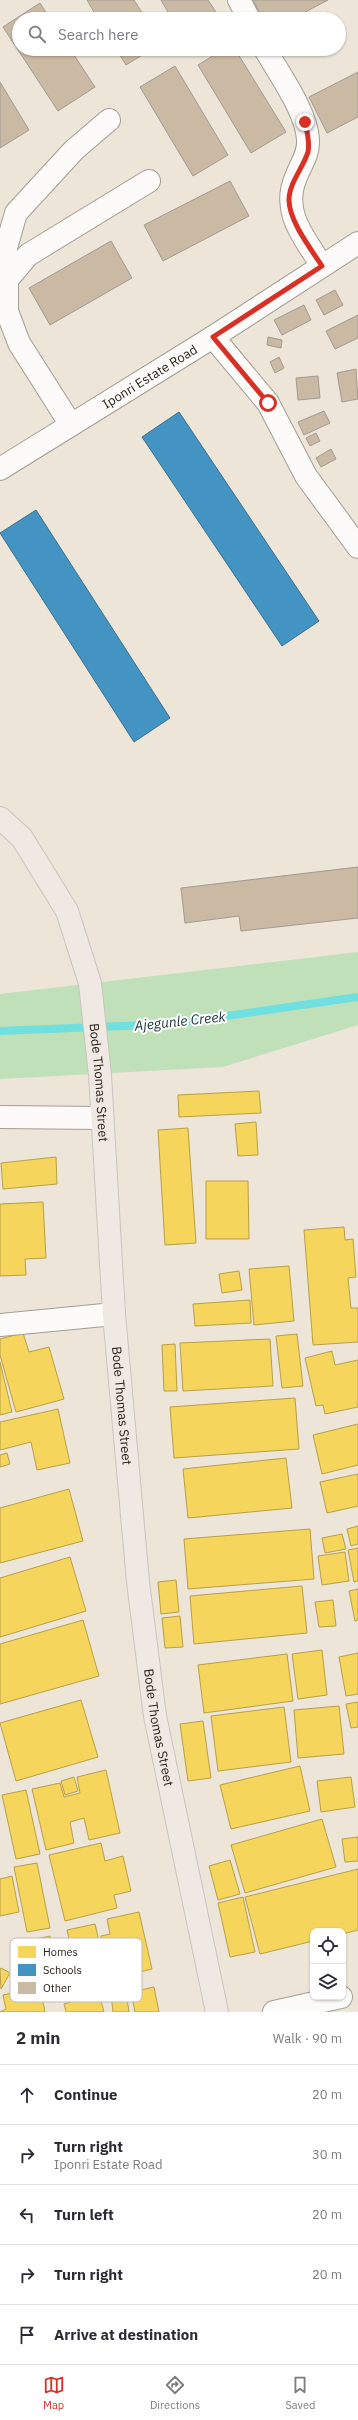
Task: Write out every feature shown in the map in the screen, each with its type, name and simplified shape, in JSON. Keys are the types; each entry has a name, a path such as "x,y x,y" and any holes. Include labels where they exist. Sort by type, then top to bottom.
{"main road":[{"name":"Bode Thomas Street","path":"0,818 22,838 66,911 90,983 100,1075 101,1118 114,1314 138,1582 155,1716 217,2012"}],"street":[{"path":"239,0 245,12"},
{"path":"270,56 305,122 308,152 295,178 289,201 297,226 322,266"},
{"path":"71,425 19,342 4,312 7,280 6,248 16,213 74,150 109,120"},
{"path":"7,280 28,255 150,181"},
{"name":"Iponri Estate Road","path":"0,469 213,337 358,243"},
{"path":"213,337 268,403 306,476 358,547"},
{"path":"0,1117 101,1118"},
{"path":"0,1324 114,1314"},
{"path":"346,1996 358,1993"},
{"path":"274,2012 328,2000"}],"green space":[{"path":"358,952 358,1025 223,1067 0,1079 0,994"}],"building: Homes":[{"path":"259,1091 261,1113 179,1117 178,1095"},
{"path":"256,1122 258,1155 238,1156 235,1124"},
{"path":"188,1128 196,1243 165,1245 158,1130"},
{"path":"56,1157 57,1184 3,1189 1,1163"},
{"path":"206,1181 248,1181 249,1239 206,1239"},
{"path":"43,1202 46,1258 25,1259 26,1275 0,1276 0,1204"},
{"path":"344,1227 345,1240 353,1239 356,1277 348,1278 351,1308 358,1308 358,1342 313,1345 304,1230"},
{"path":"289,1266 294,1321 254,1325 249,1269"},
{"path":"239,1271 242,1290 222,1293 219,1274"},
{"path":"250,1300 251,1323 195,1326 193,1304"},
{"path":"23,1333 29,1352 49,1347 64,1399 16,1412 0,1355 0,1339"},
{"path":"297,1334 303,1386 282,1388 276,1336"},
{"path":"270,1339 273,1386 183,1391 180,1343"},
{"path":"175,1344 177,1391 164,1391 162,1345"},
{"path":"332,1351 335,1365 358,1360 358,1407 325,1414 323,1405 316,1406 305,1358"},
{"path":"0,1362 12,1412 0,1415"},
{"path":"295,1398 299,1449 174,1458 170,1407"},
{"path":"58,1409 70,1463 37,1470 31,1442 0,1450 0,1422"},
{"path":"358,1424 358,1465 322,1474 313,1435"},
{"path":"7,1453 10,1464 0,1467 0,1455"},
{"path":"286,1458 292,1508 188,1518 183,1469"},
{"path":"358,1474 358,1506 327,1513 320,1482"},
{"path":"69,1489 83,1541 0,1563 0,1508"},
{"path":"358,1526 358,1544 351,1546 347,1529"},
{"path":"310,1529 314,1579 188,1589 184,1539"},
{"path":"342,1534 346,1549 325,1553 322,1538"},
{"path":"358,1548 358,1581 354,1582 348,1550"},
{"path":"345,1552 349,1581 322,1585 318,1556"},
{"path":"70,1557 86,1611 0,1637 0,1578"},
{"path":"176,1580 179,1612 161,1614 158,1582"},
{"path":"302,1586 307,1633 194,1644 190,1596"},
{"path":"358,1589 358,1620 355,1621 349,1591"},
{"path":"333,1600 336,1626 319,1627 315,1602"},
{"path":"180,1616 183,1647 165,1648 162,1618"},
{"path":"83,1620 99,1676 0,1704 0,1644"},
{"path":"322,1650 327,1695 298,1699 292,1654"},
{"path":"358,1653 358,1694 346,1696 339,1657"},
{"path":"287,1654 293,1701 204,1713 198,1665"},
{"path":"81,1700 98,1757 16,1781 0,1723"},
{"path":"358,1702 358,1727 351,1728 346,1704"},
{"path":"339,1706 344,1754 298,1758 294,1710"},
{"path":"284,1707 291,1762 218,1771 211,1716"},
{"path":"203,1721 211,1778 188,1781 180,1724"},
{"path":"300,1766 310,1811 231,1829 220,1785"},
{"path":"106,1770 120,1833 89,1840 84,1818 70,1822 74,1843 46,1850 32,1789 60,1783 64,1797 80,1793 77,1777"},
{"path":"74,1777 78,1791 65,1795 61,1781"},
{"path":"351,1777 355,1807 321,1812 317,1781"},
{"path":"26,1790 40,1854 16,1859 2,1795"},
{"path":"322,1819 336,1867 245,1893 231,1845"},
{"path":"358,1837 358,1861 345,1862 342,1839"},
{"path":"101,1843 105,1861 123,1856 131,1891 114,1895 117,1908 65,1921 49,1855"},
{"path":"230,1860 240,1894 218,1900 209,1866"},
{"path":"37,1863 50,1928 27,1932 14,1867"},
{"path":"358,1869 358,1930 346,1933 346,1928 310,1928 310,1942 260,1954 245,1897"},
{"path":"12,1876 19,1912 0,1916 0,1879"},
{"path":"243,1897 255,1952 230,1957 218,1903"},
{"path":"139,1912 152,1969 142,1972 142,1938 101,1938 101,1936 110,1934 107,1919"},
{"path":"95,1924 98,1938 69,1938 67,1930"},
{"path":"50,1936 51,1938 40,1938"},
{"path":"1,1968 10,1973 1,1989 0,1970"},
{"path":"154,1987 159,2012 135,2012 133,2002 142,2002 142,1990"},
{"path":"10,1993 10,2002 43,2002 45,2012 0,2012 6,2009 3,1995"},
{"path":"70,2002 101,2002 104,2012 66,2012 64,2004"},
{"path":"112,2002 128,2002 129,2012 113,2012"}],"building: Schools":[{"path":"179,412 319,621 282,646 142,437"},
{"path":"36,510 170,718 134,742 0,533"}],"building: Other":[{"path":"87,0 134,0 142,12 94,12"},
{"path":"161,0 208,0 216,12 168,12"},
{"path":"253,0 328,0 305,12 259,12"},
{"path":"40,3 46,12 26,12"},
{"path":"12,21 12,41 3,27"},
{"path":"22,56 75,56 95,87 58,111"},
{"path":"120,56 141,56 126,65"},
{"path":"213,56 239,56 286,132 251,153 198,65"},
{"path":"175,66 228,155 193,176 140,87"},
{"path":"358,72 358,117 327,133 309,97"},
{"path":"0,82 29,130 0,148"},
{"path":"230,181 249,216 163,261 144,225"},
{"path":"111,241 132,278 50,325 29,288"},
{"path":"335,290 343,305 324,315 316,300"},
{"path":"304,305 311,320 282,335 274,320"},
{"path":"358,315 358,338 335,349 326,331"},
{"path":"268,337 282,340 281,348 267,345"},
{"path":"279,357 284,368 275,373 270,362"},
{"path":"356,369 358,399 342,402 337,373"},
{"path":"318,376 320,398 298,400 296,378"},
{"path":"324,411 330,423 304,435 298,422"},
{"path":"316,433 320,441 310,446 306,438"},
{"path":"331,449 336,459 321,467 316,458"},
{"path":"358,867 358,918 241,931 239,916 185,923 181,888"}],"waterway":[{"name":"Ajegunle Creek","path":"0,1031 171,1024 358,997"}],"route":[{"path":"268,403 213,337 322,266 297,226 289,201 295,178 308,152 305,122"}]}
